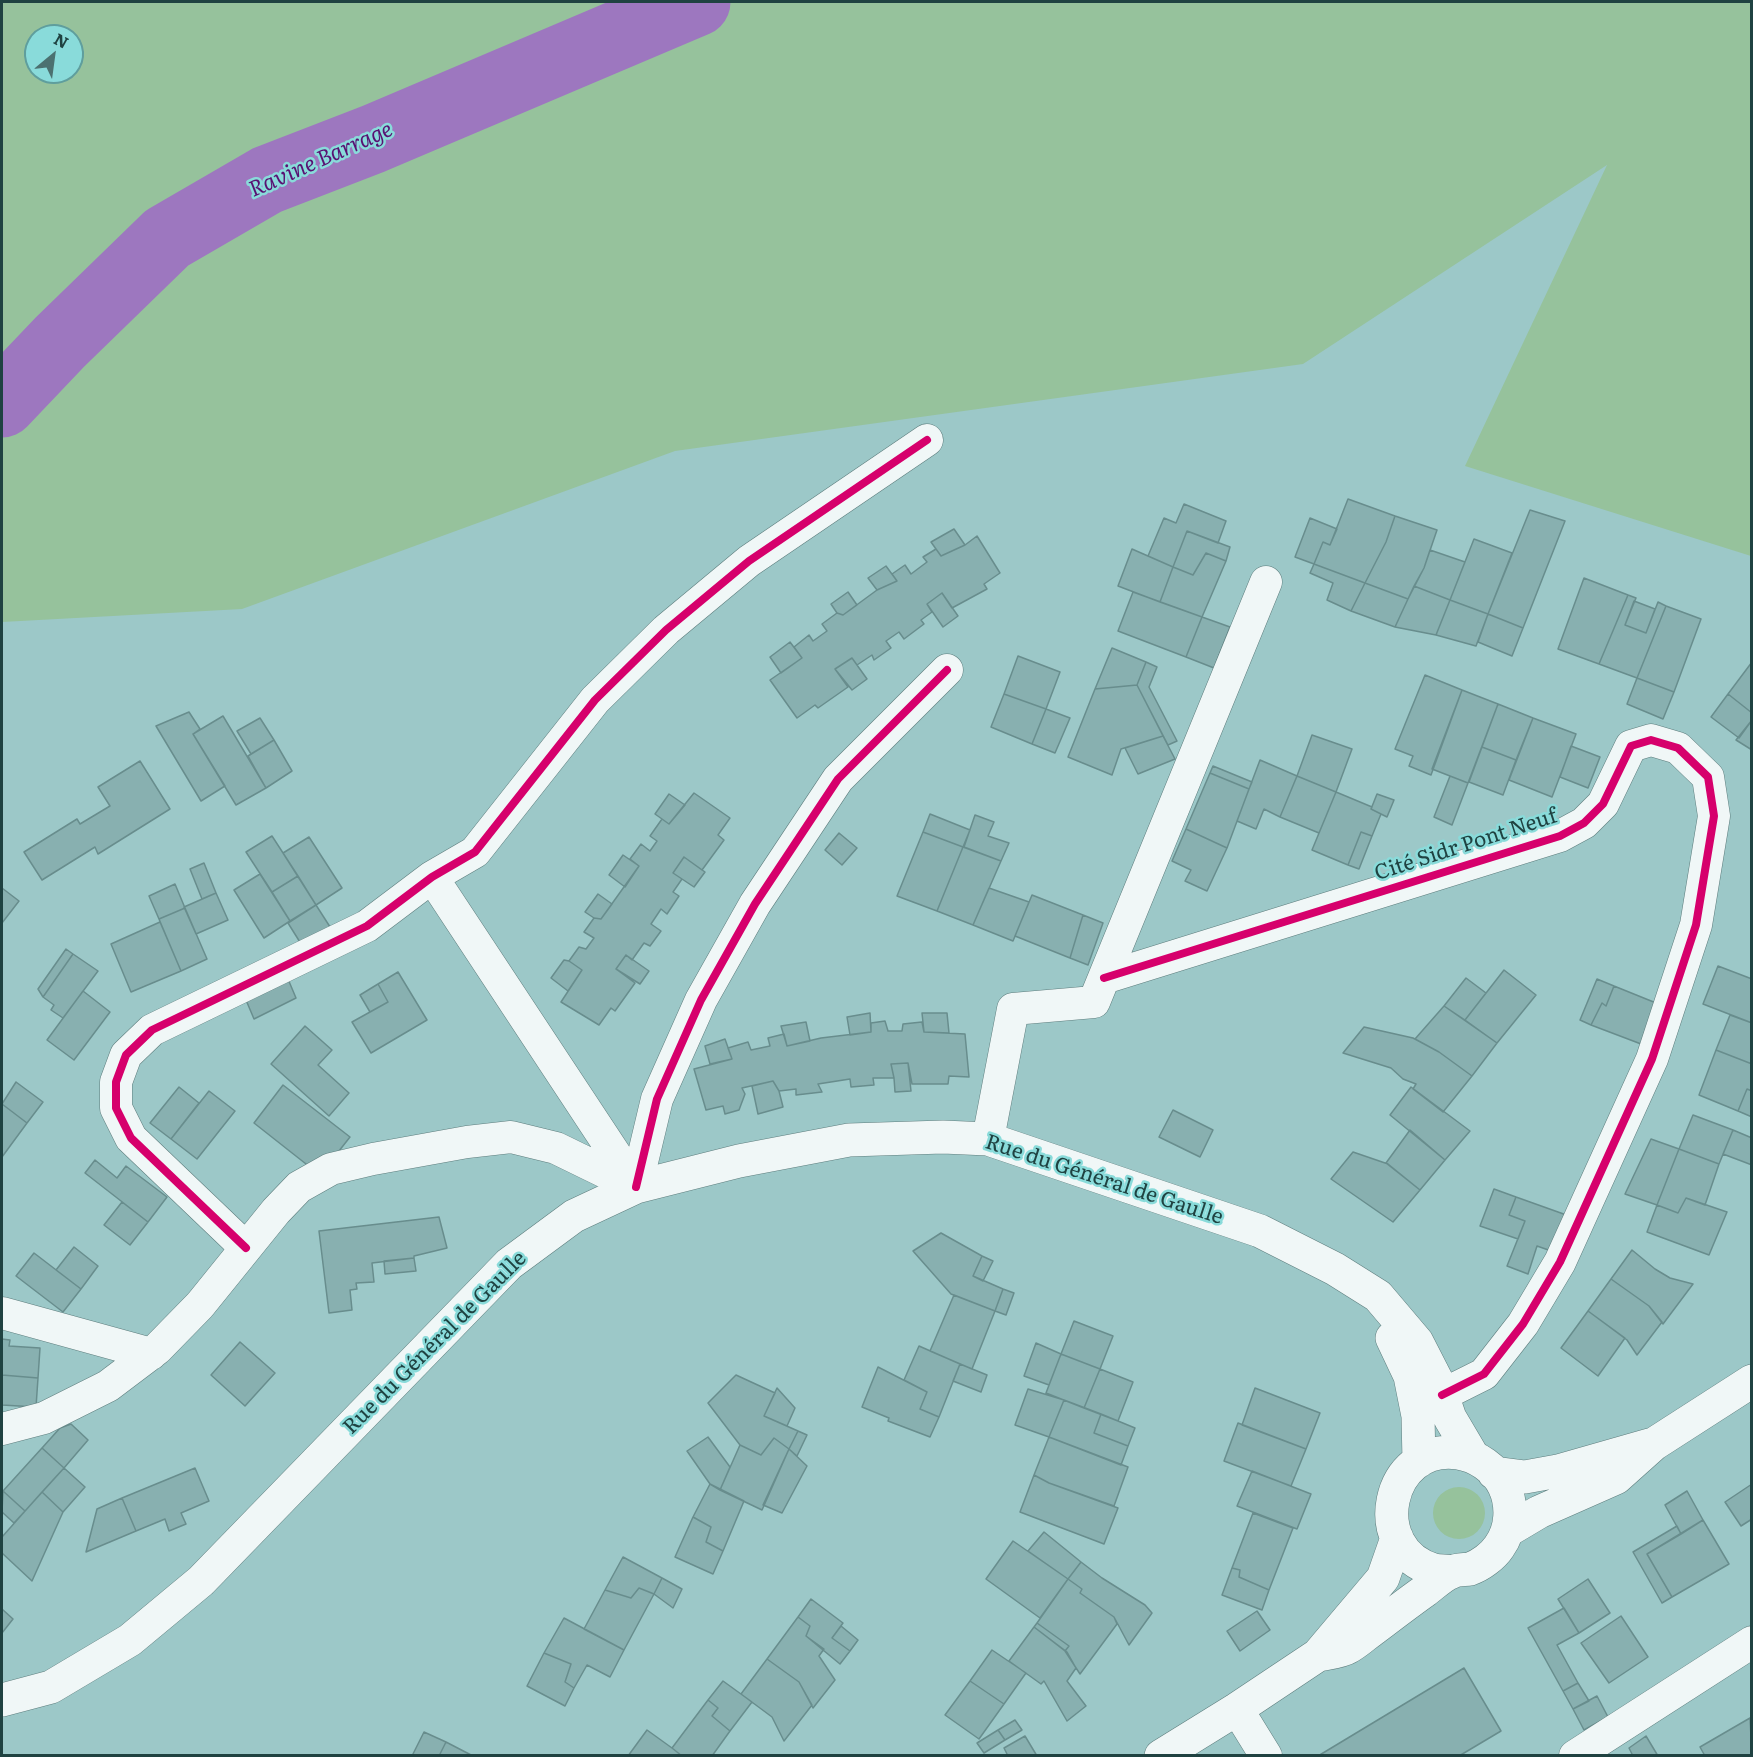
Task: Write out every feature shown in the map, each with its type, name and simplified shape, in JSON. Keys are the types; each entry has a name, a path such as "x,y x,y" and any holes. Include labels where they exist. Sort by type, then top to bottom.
{"main road":[{"name":"Rue du Général de Gaulle","path":"2,1700 51,1686 130,1640 201,1581 509,1264 574,1216 636,1187 739,1161 849,1140 943,1137 988,1139 1260,1231 1335,1269 1378,1296 1417,1342 1438,1383 1450,1418 1484,1465"},
{"path":"1378,1296 1394,1343 1410,1376 1418,1416 1419,1461"},
{"path":"1507,1531 1539,1512 1616,1478 1654,1444 1752,1381"},
{"path":"1484,1465 1500,1479 1508,1495 1510,1513 1507,1531 1499,1547 1486,1560 1470,1569 1452,1572 1434,1570 1418,1562 1403,1548 1397,1538 1390,1511 1394,1491 1404,1474 1419,1461 1438,1454 1456,1452 1484,1465 1526,1477 1558,1471 1654,1444"},
{"path":"1161,1755 1237,1709 1318,1655 1383,1578 1397,1538"},
{"path":"1318,1655 1348,1648 1452,1572"}],"street":[{"path":"246,1248 131,1138 116,1108 116,1082 126,1055 152,1030 367,926 432,877 475,852 595,700 666,630 749,561 927,441"},
{"path":"988,1139 1013,1009 1094,1002 1266,582"},
{"path":"636,1187 657,1099 701,1000 755,904 838,780 947,670"},
{"name":"Cité Sidr Pont Neuf","path":"1104,978 1560,836 1584,823 1603,804 1631,746 1651,740 1678,748 1708,777 1714,816 1696,925 1652,1059 1560,1262 1523,1324 1484,1374 1442,1395"},
{"path":"432,877 636,1187"},
{"path":"2,1429 44,1418 108,1386 151,1354 200,1305 299,1186 331,1169 467,1142 511,1137 556,1148 636,1187"},
{"path":"2,1312 151,1354"},
{"path":"1575,1755 1752,1642"},
{"path":"1237,1709 1266,1755"}],"green space":[{"path":"2,2 1751,2 1751,556 1465,466 1607,165 1303,364 675,451 242,609 2,622"},
{"path":"1454,1487 1464,1487 1478,1494 1485,1513 1478,1532 1464,1539 1454,1539 1444,1535 1437,1528 1433,1518 1433,1508 1437,1498 1444,1491"}],"building":[{"path":"1348,499 1395,516 1386,542 1365,583 1314,564 1323,542 1330,545"},
{"path":"1184,504 1226,521 1218,543 1187,531 1173,567 1148,556 1164,518 1176,523"},
{"path":"1530,510 1565,521 1523,628 1488,614"},
{"path":"1395,516 1437,530 1424,568 1408,599 1365,583 1386,542"},
{"path":"1310,518 1337,529 1330,545 1323,542 1314,564 1295,557"},
{"path":"954,529 965,545 941,556 931,542"},
{"path":"1187,531 1230,547 1226,561 1206,553 1193,575 1173,567"},
{"path":"977,536 1000,573 984,584 987,589 952,608 942,593 927,604 932,612 921,620 924,624 904,639 899,632 886,641 891,648 874,660 872,655 857,665 852,658 835,669 848,687 818,708 815,705 797,718 770,680 802,658 794,647 809,635 813,641 827,631 822,624 837,613 843,615 877,590 897,581 892,574 905,565 911,574 927,562 923,557 936,549 941,556 965,545"},
{"path":"1474,539 1512,553 1488,614 1450,600"},
{"path":"1132,549 1173,567 1160,602 1118,586"},
{"path":"1430,550 1465,562 1450,600 1414,586 1424,568"},
{"path":"1206,553 1226,561 1202,617 1160,602 1173,567 1193,575"},
{"path":"1314,564 1365,583 1351,611 1327,600 1333,583 1310,573"},
{"path":"886,566 897,581 877,590 868,578"},
{"path":"1584,578 1628,595 1599,664 1558,649"},
{"path":"1365,583 1408,599 1395,627 1351,611"},
{"path":"1414,586 1450,600 1436,635 1395,627"},
{"path":"848,592 857,605 843,615 837,613 831,604"},
{"path":"1133,592 1202,617 1186,657 1118,631"},
{"path":"942,593 958,616 943,627 927,604"},
{"path":"1628,595 1636,598 1625,625 1646,633 1658,602 1666,606 1637,678 1599,664"},
{"path":"1450,600 1488,614 1476,646 1436,635"},
{"path":"1634,601 1655,609 1646,633 1625,625"},
{"path":"1666,606 1701,619 1674,692 1637,678"},
{"path":"1488,614 1523,628 1512,656 1478,642"},
{"path":"1202,617 1230,627 1214,668 1186,657"},
{"path":"790,642 802,658 781,673 770,657"},
{"path":"1112,648 1146,662 1137,685 1095,689"},
{"path":"1018,656 1060,672 1046,709 1004,694"},
{"path":"852,658 867,679 852,690 835,669"},
{"path":"1146,662 1157,667 1149,687 1177,741 1168,745 1137,685"},
{"path":"1752,662 1752,713 1728,694"},
{"path":"1425,675 1462,690 1431,775 1409,766 1413,756 1395,749"},
{"path":"1637,678 1674,692 1663,719 1627,704"},
{"path":"1137,685 1163,736 1121,749 1112,775 1068,757 1095,689"},
{"path":"1462,690 1498,704 1468,783 1432,769"},
{"path":"1004,694 1046,709 1032,744 991,727"},
{"path":"1728,694 1752,713 1752,720 1739,738 1711,717"},
{"path":"1498,704 1533,718 1516,760 1482,747"},
{"path":"1046,709 1070,718 1055,753 1032,744"},
{"path":"189,712 200,729 193,734 225,786 201,801 156,726"},
{"path":"223,716 266,788 236,805 193,734"},
{"path":"260,718 274,740 251,754 237,731"},
{"path":"1533,718 1576,734 1552,797 1509,780"},
{"path":"1752,720 1752,750 1736,740"},
{"path":"1312,735 1352,749 1336,792 1297,776"},
{"path":"1163,736 1175,759 1138,774 1125,748"},
{"path":"274,740 292,771 266,788 248,756"},
{"path":"1571,746 1600,757 1588,788 1560,777"},
{"path":"1482,747 1516,760 1503,795 1469,782"},
{"path":"1260,760 1297,776 1280,817 1264,809 1256,829 1237,821"},
{"path":"140,761 170,809 98,854 95,847 42,880 24,852 77,819 80,824 110,806 98,787"},
{"path":"1213,766 1252,782 1249,789 1210,773"},
{"path":"1210,773 1249,789 1227,848 1186,829"},
{"path":"1297,776 1336,792 1319,833 1280,817"},
{"path":"1450,776 1468,783 1452,825 1434,817"},
{"path":"1336,792 1372,807 1371,809 1381,814 1372,836 1361,832 1348,865 1312,850"},
{"path":"694,793 730,818 718,835 724,840 702,870 684,857 673,873 682,879 673,892 679,896 667,914 661,909 651,924 661,931 650,946 644,943 632,960 626,955 616,969 635,983 615,1011 611,1008 599,1025 561,1002 582,970 569,961 579,947 586,949 594,938 584,932 594,918 601,919 639,866 630,859 641,844 650,851 657,841 650,836 662,819 669,824"},
{"path":"669,794 685,805 669,824 655,814"},
{"path":"1377,794 1394,800 1387,817 1371,809"},
{"path":"930,814 970,830 963,847 923,832"},
{"path":"975,815 994,822 988,836 1009,843 1001,861 964,847"},
{"path":"1186,829 1227,848 1207,891 1185,881 1191,870 1172,861"},
{"path":"923,832 963,847 937,911 897,896"},
{"path":"1361,832 1372,836 1359,869 1348,865"},
{"path":"839,833 857,848 842,865 825,850"},
{"path":"272,836 298,876 272,892 246,852"},
{"path":"309,837 342,888 316,905 283,853"},
{"path":"963,847 1001,861 973,925 937,911"},
{"path":"623,855 639,866 625,887 609,875"},
{"path":"684,857 705,872 694,887 673,873"},
{"path":"204,863 216,893 202,899 190,869"},
{"path":"260,874 290,921 264,938 234,890"},
{"path":"298,876 316,905 290,921 272,892"},
{"path":"175,884 185,908 159,919 149,896"},
{"path":"2,888 19,901 2,923"},
{"path":"989,888 1029,902 1013,941 973,925"},
{"path":"216,893 228,920 196,934 184,907"},
{"path":"598,894 612,904 601,919 594,918 585,912"},
{"path":"1032,895 1083,915 1070,958 1015,936"},
{"path":"316,905 332,930 303,947 288,923"},
{"path":"185,908 207,959 181,971 159,919"},
{"path":"1083,915 1103,923 1088,965 1070,958"},
{"path":"160,922 181,971 131,992 111,944"},
{"path":"66,949 73,954 43,997 38,989"},
{"path":"73,954 98,971 63,1018 51,1010 54,1005 43,997"},
{"path":"626,955 649,971 640,984 616,969"},
{"path":"564,960 582,970 568,991 551,978"},
{"path":"1718,966 1752,979 1752,1023 1703,1004"},
{"path":"1504,970 1536,995 1497,1043 1465,1020"},
{"path":"398,972 427,1020 371,1053 352,1022 388,1002 378,984"},
{"path":"1466,978 1486,993 1465,1020 1444,1006"},
{"path":"288,979 296,998 254,1019 246,1000"},
{"path":"1597,979 1614,986 1606,1006 1602,1003 1591,1025 1580,1020"},
{"path":"378,984 388,1002 370,1012 360,995"},
{"path":"1614,986 1666,1007 1649,1047 1591,1025 1602,1003 1606,1006"},
{"path":"83,991 110,1012 74,1060 47,1040"},
{"path":"1444,1006 1497,1043 1472,1076 1439,1052 1415,1039"},
{"path":"870,1013 871,1032 850,1035 847,1017"},
{"path":"922,1013 947,1013 949,1033 924,1032"},
{"path":"1730,1015 1752,1023 1752,1064 1716,1050"},
{"path":"885,1021 888,1031 902,1031 903,1024 922,1022 924,1032 965,1034 969,1077 949,1076 948,1084 912,1084 908,1063 891,1064 894,1078 873,1078 874,1085 851,1087 850,1079 818,1084 822,1092 796,1095 796,1089 779,1091 773,1081 742,1088 745,1094 739,1110 725,1114 723,1106 706,1110 694,1069 732,1059 728,1048 748,1042 751,1050 770,1046 768,1038 784,1034 787,1046 821,1038 871,1032 871,1023"},
{"path":"806,1022 810,1041 787,1046 781,1026"},
{"path":"305,1026 332,1050 318,1065 349,1093 329,1116 271,1064"},
{"path":"1364,1027 1413,1038 1439,1052 1472,1076 1443,1112 1413,1089 1416,1084 1403,1079 1391,1068 1343,1053"},
{"path":"725,1039 732,1059 710,1064 705,1046"},
{"path":"1716,1050 1752,1064 1752,1091 1747,1089 1738,1111 1699,1095"},
{"path":"908,1063 911,1091 895,1092 891,1064"},
{"path":"773,1081 779,1091 783,1107 758,1114 752,1086"},
{"path":"16,1082 43,1102 27,1123 2,1104"},
{"path":"283,1085 350,1137 320,1175 254,1123"},
{"path":"179,1087 199,1103 171,1139 150,1123"},
{"path":"1411,1087 1470,1131 1445,1160 1390,1115"},
{"path":"1747,1089 1752,1091 1752,1117 1738,1111"},
{"path":"209,1091 235,1111 197,1159 171,1139"},
{"path":"2,1104 27,1123 2,1157"},
{"path":"1173,1110 1213,1130 1200,1157 1159,1137"},
{"path":"1693,1115 1733,1130 1719,1164 1679,1149"},
{"path":"1410,1130 1445,1160 1420,1190 1386,1163"},
{"path":"1733,1130 1752,1138 1752,1165 1723,1154"},
{"path":"1651,1139 1679,1149 1657,1205 1625,1194"},
{"path":"1679,1149 1719,1164 1705,1205 1686,1198 1678,1213 1657,1205"},
{"path":"1353,1152 1388,1164 1420,1190 1393,1222 1331,1179"},
{"path":"95,1160 117,1178 126,1166 167,1197 148,1222 85,1173"},
{"path":"1494,1189 1516,1197 1509,1215 1525,1221 1518,1239 1480,1226"},
{"path":"1516,1197 1572,1217 1557,1253 1537,1246 1528,1274 1507,1266 1525,1221 1509,1215"},
{"path":"1686,1198 1727,1212 1709,1255 1647,1232 1657,1205 1678,1213"},
{"path":"122,1202 148,1222 130,1245 104,1225"},
{"path":"439,1217 447,1248 414,1256 414,1258 372,1263 374,1282 356,1283 357,1289 350,1290 352,1310 329,1313 319,1231"},
{"path":"941,1233 982,1256 973,1276 1003,1289 995,1311 951,1294 913,1251"},
{"path":"74,1247 98,1266 81,1289 56,1270"},
{"path":"1632,1250 1670,1278 1693,1284 1663,1324 1649,1306 1611,1279"},
{"path":"34,1253 81,1289 63,1312 16,1276"},
{"path":"982,1256 993,1261 983,1281 973,1276"},
{"path":"414,1258 416,1271 385,1274 384,1261"},
{"path":"1611,1279 1649,1306 1662,1322 1637,1355 1627,1340 1588,1311"},
{"path":"1003,1289 1014,1293 1006,1315 995,1311"},
{"path":"954,1295 995,1311 972,1369 930,1351"},
{"path":"1588,1311 1625,1338 1598,1376 1561,1348"},
{"path":"1074,1321 1113,1336 1100,1369 1061,1354"},
{"path":"2,1339 10,1340 9,1346 40,1348 38,1378 2,1375"},
{"path":"240,1342 275,1373 245,1406 211,1375"},
{"path":"1036,1343 1061,1354 1049,1385 1024,1376"},
{"path":"919,1346 960,1364 939,1417 920,1409 927,1392 904,1380"},
{"path":"1061,1354 1100,1369 1084,1408 1046,1393"},
{"path":"960,1364 987,1375 981,1392 953,1381"},
{"path":"878,1367 927,1392 920,1409 939,1417 930,1437 888,1421 889,1418 862,1407"},
{"path":"1100,1369 1133,1382 1118,1421 1084,1408"},
{"path":"2,1375 38,1378 36,1407 2,1405"},
{"path":"736,1375 775,1393 764,1416 798,1431 789,1449 774,1438 761,1455 740,1445 708,1403"},
{"path":"777,1388 795,1408 787,1426 764,1416"},
{"path":"1255,1388 1320,1413 1306,1449 1242,1425"},
{"path":"1028,1389 1064,1400 1049,1437 1015,1425"},
{"path":"1064,1400 1101,1414 1094,1433 1128,1446 1121,1465 1049,1437"},
{"path":"1101,1414 1135,1428 1128,1446 1094,1433"},
{"path":"1238,1423 1306,1449 1291,1486 1224,1461"},
{"path":"71,1424 88,1440 64,1468 42,1448 60,1428"},
{"path":"798,1431 807,1435 797,1456 789,1449"},
{"path":"708,1437 730,1467 720,1490 710,1484 687,1451"},
{"path":"1049,1437 1128,1467 1114,1506 1049,1483 1034,1475"},
{"path":"774,1438 789,1449 762,1510 720,1490 740,1445 761,1455"},
{"path":"42,1448 64,1468 25,1511 3,1491"},
{"path":"789,1449 807,1466 782,1513 763,1505"},
{"path":"64,1468 85,1487 63,1512 42,1492"},
{"path":"195,1468 209,1501 181,1513 186,1524 169,1531 165,1519 136,1531 122,1498"},
{"path":"1252,1471 1311,1494 1297,1529 1237,1506"},
{"path":"1034,1475 1049,1483 1118,1508 1104,1544 1020,1512"},
{"path":"710,1484 744,1501 723,1551 706,1542 711,1527 693,1517"},
{"path":"1752,1484 1752,1519 1741,1526 1725,1502"},
{"path":"3,1491 25,1511 14,1523 2,1512"},
{"path":"1687,1491 1703,1520 1681,1534 1665,1505"},
{"path":"42,1492 63,1512 32,1581 2,1553 2,1537"},
{"path":"122,1498 136,1531 86,1552 97,1509"},
{"path":"1253,1513 1293,1528 1269,1590 1239,1577 1240,1570 1232,1568"},
{"path":"693,1517 711,1527 706,1542 723,1551 713,1574 675,1557"},
{"path":"1703,1520 1729,1564 1672,1597 1647,1554"},
{"path":"1677,1526 1681,1534 1647,1554 1672,1597 1662,1603 1633,1552"},
{"path":"1044,1532 1081,1562 1068,1579 1028,1551"},
{"path":"1013,1541 1068,1579 1040,1618 986,1579"},
{"path":"623,1557 662,1578 654,1594 639,1588 631,1598 605,1590"},
{"path":"1081,1562 1145,1605 1152,1613 1129,1645 1114,1617 1080,1593 1082,1589 1068,1579"},
{"path":"1232,1568 1240,1570 1239,1577 1269,1590 1262,1610 1222,1595"},
{"path":"662,1578 682,1589 673,1608 654,1594"},
{"path":"1068,1579 1082,1589 1080,1593 1114,1617 1117,1624 1080,1674 1065,1651 1069,1646 1037,1623"},
{"path":"1588,1579 1610,1613 1579,1633 1558,1599"},
{"path":"639,1588 654,1594 624,1650 584,1629 605,1590 631,1598"},
{"path":"811,1599 843,1623 832,1638 850,1651 840,1664 806,1636 810,1626 798,1617"},
{"path":"1564,1608 1579,1633 1557,1645 1578,1683 1563,1691 1528,1628"},
{"path":"2,1609 13,1619 2,1633"},
{"path":"1257,1611 1270,1630 1240,1651 1227,1631"},
{"path":"1621,1616 1648,1657 1609,1683 1581,1643"},
{"path":"798,1617 810,1626 806,1636 824,1649 819,1656 835,1680 813,1708 799,1682 767,1659"},
{"path":"564,1618 624,1650 610,1677 587,1665 574,1688 565,1682 571,1664 544,1653"},
{"path":"1037,1623 1069,1646 1065,1651 1034,1627"},
{"path":"841,1626 858,1640 850,1651 832,1638"},
{"path":"1034,1627 1067,1652 1076,1668 1067,1681 1086,1706 1067,1721 1044,1681 1041,1684 1009,1661"},
{"path":"992,1650 1026,1673 1004,1704 970,1681"},
{"path":"544,1653 571,1664 565,1682 574,1688 565,1706 527,1686"},
{"path":"767,1659 799,1682 812,1705 784,1741 772,1717 741,1694"},
{"path":"1464,1668 1501,1731 1459,1756 1318,1756"},
{"path":"723,1681 752,1702 730,1731 712,1716 718,1708 708,1700"},
{"path":"970,1681 1004,1704 979,1739 945,1715"},
{"path":"1578,1683 1589,1701 1573,1709 1563,1691"},
{"path":"1597,1696 1608,1717 1584,1730 1573,1709"},
{"path":"708,1700 718,1708 712,1716 730,1731 712,1756 682,1756 672,1748"},
{"path":"1750,1718 1752,1756 1705,1756 1700,1747"},
{"path":"1015,1720 1022,1730 1005,1740 998,1730"},
{"path":"647,1730 672,1748 682,1756 628,1756"},
{"path":"998,1730 1005,1740 984,1753 977,1743"},
{"path":"424,1732 446,1742 439,1756 412,1756"},
{"path":"1025,1736 1037,1756 1008,1756 1004,1748"},
{"path":"1646,1736 1658,1756 1633,1756 1629,1748"},
{"path":"446,1742 473,1756 439,1756"}],"waterway":[{"name":"Ravine Barrage","path":"2,403 60,342 167,238 267,180 373,139 696,2"}],"cycle path":[{"path":"246,1248 131,1138 116,1108 116,1082 126,1055 152,1030 367,926 432,877 475,852 595,700 666,630 749,561 927,440"},
{"path":"636,1187 657,1099 701,1000 755,904 838,779 947,670"},
{"path":"1104,978 1560,836 1584,823 1603,804 1631,746 1651,740 1678,748 1708,777 1714,816 1696,925 1652,1059 1560,1262 1523,1324 1484,1374 1442,1395"}]}
